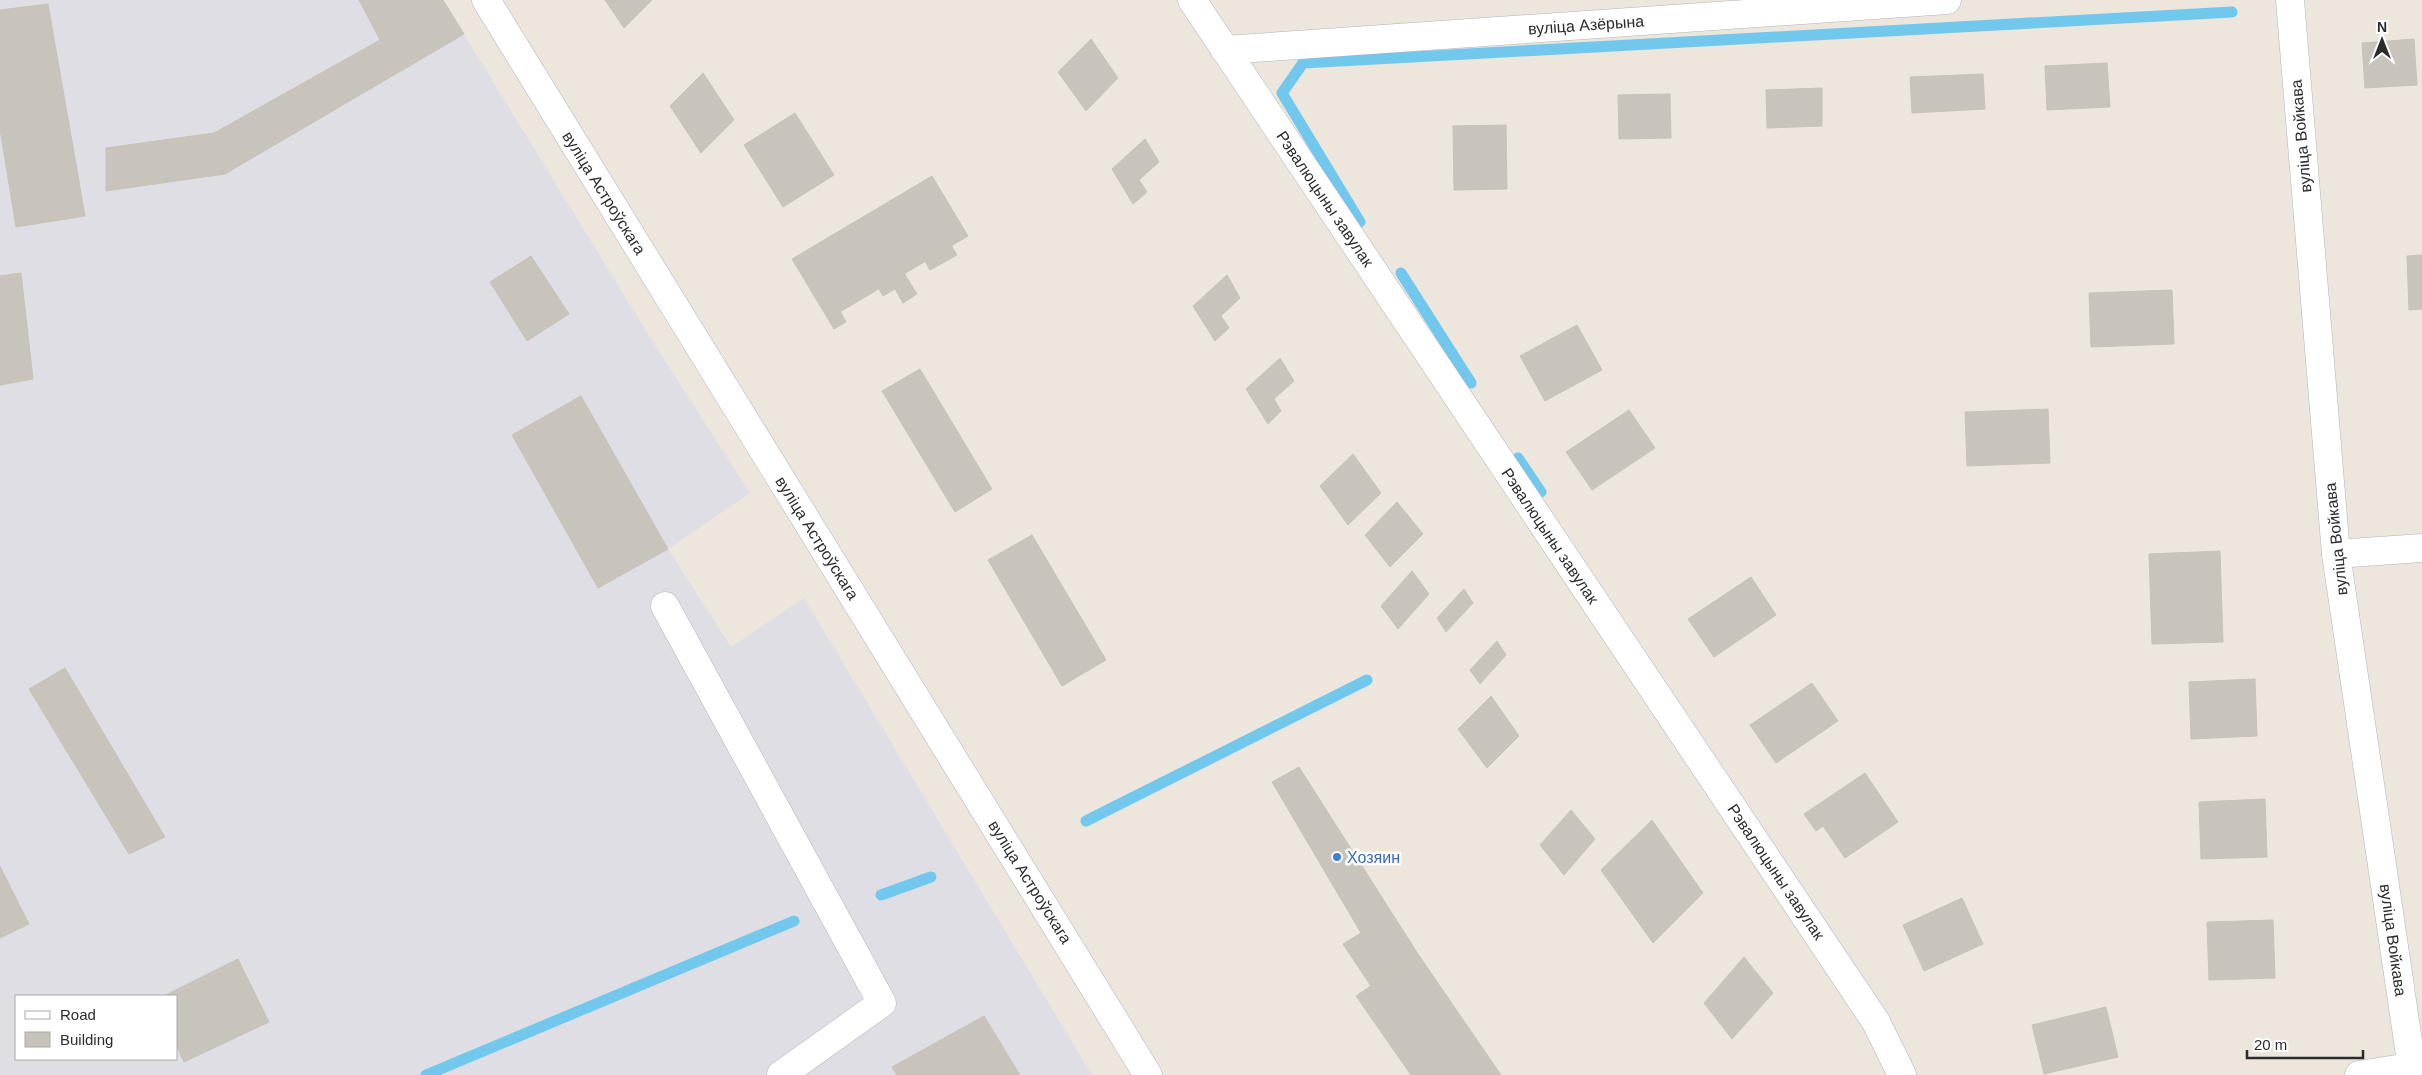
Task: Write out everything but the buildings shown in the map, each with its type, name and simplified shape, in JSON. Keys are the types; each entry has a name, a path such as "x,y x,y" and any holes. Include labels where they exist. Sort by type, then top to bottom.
{"street":[{"name":"вуліца Астроўскага","path":"486,0 1148,1075"},
{"name":"Рэвалюцыны завулак","path":"1192,0 1876,1022 1902,1075"},
{"name":"вуліца Азёрына","path":"1225,50 1948,0"},
{"name":"вуліца Войкава","path":"2290,0 2336,554 2415,1068"},
{"path":"2336,554 2422,548"},
{"path":"665,606 882,1003 781,1075"},
{"path":"2360,1075 2415,1068"}],"shaded area":[{"path":"0,0 443,0 651,339 750,493 668,549 731,647 804,598 1092,1075 0,1075"}],"waterway":[{"path":"1360,222 1282,93 1303,63 2232,12"},
{"path":"1401,273 1471,383"},
{"path":"1518,458 1541,492"},
{"path":"1086,821 1367,680"},
{"path":"881,895 931,877"},
{"path":"426,1075 794,921"}],"place":[{"name":"Хозяин","path":"1337,857"}]}
